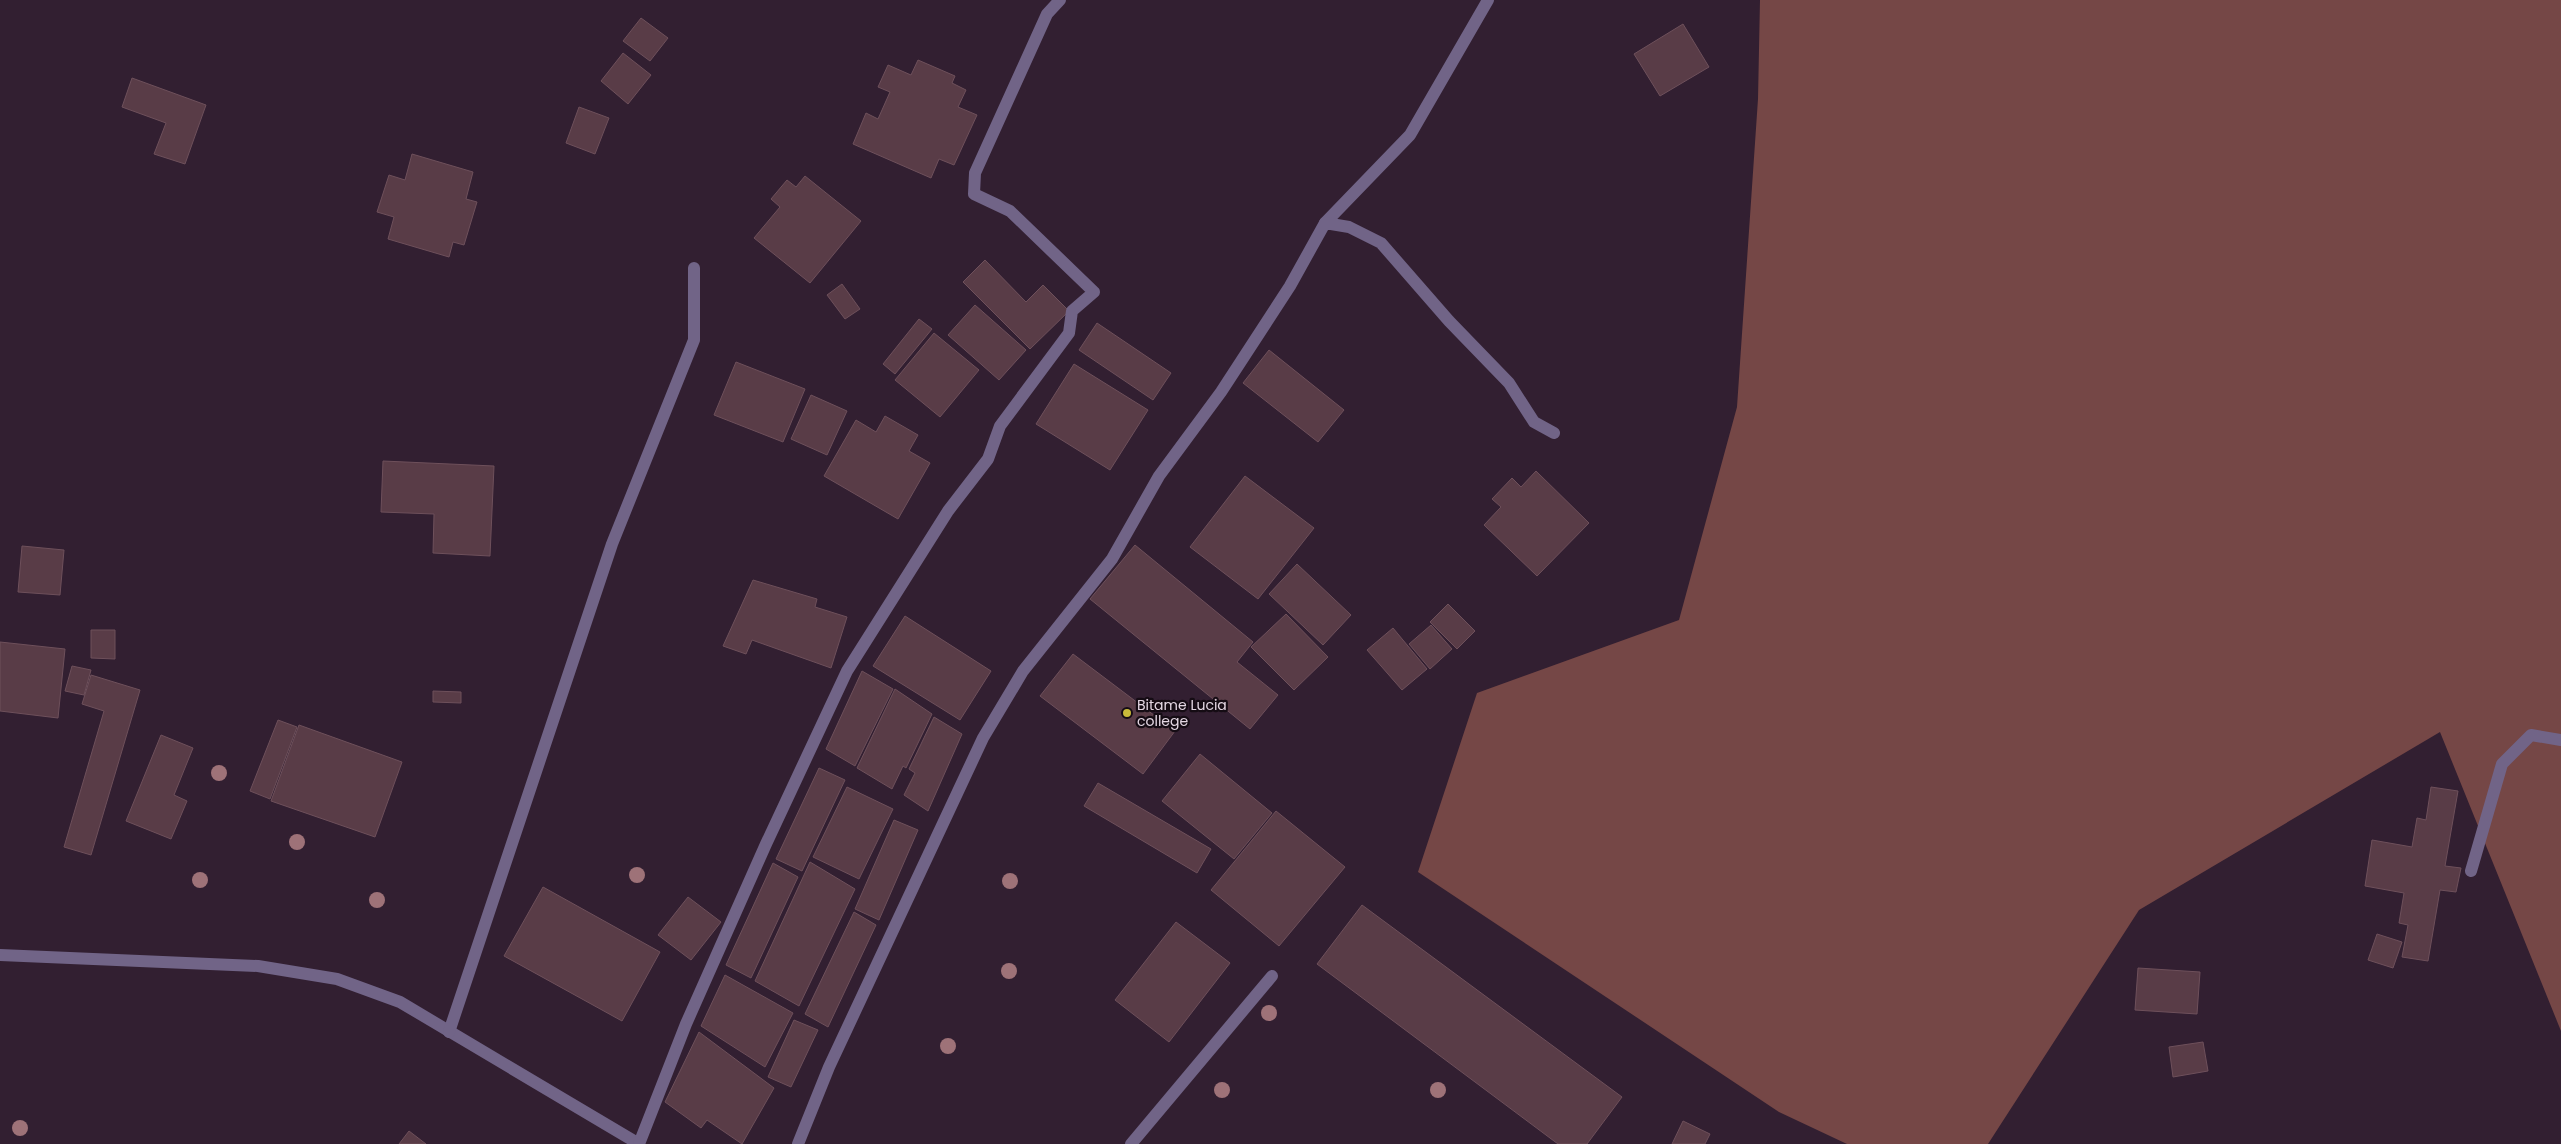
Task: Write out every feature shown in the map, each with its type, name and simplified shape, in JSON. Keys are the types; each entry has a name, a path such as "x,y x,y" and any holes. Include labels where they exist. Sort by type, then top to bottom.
{"street":[{"path":"0,955 258,966 337,979 400,1002 639,1144 686,1024 846,671 948,511 988,459 1000,426 1069,333 1072,311 1094,292 1010,211 974,194 975,173 1047,14 1060,0"},
{"path":"798,1144 829,1067 983,738 1023,671 1112,559 1159,476 1221,392 1290,286 1325,223 1410,135 1488,0"},
{"path":"1325,223 1349,227 1380,243 1449,321 1509,383 1534,422 1554,433"},
{"path":"449,1032 612,544 694,340 694,268"},
{"path":"2472,871 2502,764 2531,735 2561,740"},
{"path":"1131,1144 1272,976"}],"shaded area":[{"path":"1760,0 2561,0 2561,1031 2440,732 2139,910 1988,1144 1847,1144 1779,1112 1418,872 1477,693 1679,620 1737,407 1758,99"}],"building":[{"path":"641,18 668,38 650,61 623,41"},
{"path":"1683,24 1709,67 1660,96 1634,54"},
{"path":"623,53 651,75 628,104 601,81"},
{"path":"918,60 955,76 952,83 966,90 958,107 977,115 954,165 939,159 931,178 853,144 866,113 878,119 890,92 878,87 888,65 911,75"},
{"path":"132,78 206,105 185,164 154,154 166,123 122,107"},
{"path":"579,107 609,118 595,154 566,143"},
{"path":"412,154 473,172 466,199 477,202 464,245 453,242 449,257 388,239 394,217 377,212 389,175 405,180"},
{"path":"805,176 861,221 810,283 754,238 780,207 771,199 787,180 796,187"},
{"path":"985,260 1026,302 1043,285 1069,311 1030,349 963,282"},
{"path":"842,284 860,309 845,319 827,295"},
{"path":"975,305 1026,350 999,380 948,335"},
{"path":"919,319 932,329 895,374 883,364"},
{"path":"1097,323 1171,373 1153,400 1079,350"},
{"path":"934,333 979,370 940,417 895,380"},
{"path":"1269,350 1344,410 1318,442 1243,383"},
{"path":"736,362 805,389 783,442 714,415"},
{"path":"1074,364 1148,410 1110,470 1036,424"},
{"path":"811,395 847,411 827,455 791,439"},
{"path":"885,416 918,435 909,451 930,463 898,519 824,476 856,420 876,432"},
{"path":"383,461 494,466 490,556 433,553 434,514 381,512"},
{"path":"1536,471 1589,523 1537,576 1484,525 1501,507 1492,499 1512,478 1521,487"},
{"path":"1245,476 1314,528 1258,599 1190,547"},
{"path":"1135,545 1253,642 1237,662 1278,695 1250,729 1090,599"},
{"path":"22,546 64,550 60,595 18,592"},
{"path":"1297,564 1351,615 1323,645 1269,594"},
{"path":"753,580 817,599 815,607 847,617 831,668 752,640 746,654 723,646"},
{"path":"1448,604 1475,631 1457,649 1430,622"},
{"path":"1286,614 1328,657 1294,690 1251,647"},
{"path":"905,616 991,671 960,720 873,666"},
{"path":"1431,625 1452,649 1430,669 1409,644"},
{"path":"1393,628 1427,669 1402,690 1367,650"},
{"path":"91,630 115,630 115,659 91,658"},
{"path":"0,642 65,649 58,718 0,711"},
{"path":"1073,654 1175,731 1143,774 1040,696"},
{"path":"72,666 91,670 84,695 65,691"},
{"path":"862,671 893,689 855,766 826,749"},
{"path":"91,675 140,690 91,855 64,847 104,711 82,704"},
{"path":"895,689 932,714 906,768 903,766 892,789 857,768"},
{"path":"433,691 461,692 461,703 433,702"},
{"path":"934,717 962,734 928,811 904,795 915,773 909,769"},
{"path":"278,720 297,727 270,799 250,791"},
{"path":"299,725 402,762 375,837 271,801"},
{"path":"161,735 193,748 174,795 187,801 171,839 126,821"},
{"path":"1200,754 1272,813 1234,859 1162,801"},
{"path":"819,768 845,780 802,871 776,859"},
{"path":"1098,783 1211,849 1197,873 1084,806"},
{"path":"847,787 893,809 859,879 813,857"},
{"path":"2431,787 2458,791 2445,866 2461,868 2456,892 2440,890 2428,961 2402,957 2408,925 2399,923 2404,893 2365,886 2372,840 2412,847 2417,818 2426,820"},
{"path":"1276,811 1345,867 1279,946 1211,890"},
{"path":"894,820 918,830 879,920 855,909"},
{"path":"810,862 855,889 799,1006 755,981"},
{"path":"773,863 798,877 751,978 726,965"},
{"path":"543,887 660,952 622,1021 504,956"},
{"path":"688,897 721,922 691,960 658,935"},
{"path":"1362,905 1622,1097 1587,1144 1558,1144 1317,964"},
{"path":"854,912 876,925 828,1027 805,1014"},
{"path":"1176,922 1230,963 1169,1042 1115,1000"},
{"path":"2377,934 2402,942 2393,968 2368,960"},
{"path":"2138,968 2200,972 2197,1014 2135,1010"},
{"path":"725,975 793,1013 765,1067 701,1026"},
{"path":"794,1020 818,1030 791,1087 768,1077"},
{"path":"699,1032 774,1088 742,1144 707,1120 701,1128 665,1102"},
{"path":"2203,1042 2208,1071 2173,1077 2169,1047"},
{"path":"1683,1121 1710,1134 1705,1144 1672,1144"},
{"path":"409,1131 426,1144 399,1144"}],"place":[{"name":"Bitame Lucia college","path":"1127,713"}]}
